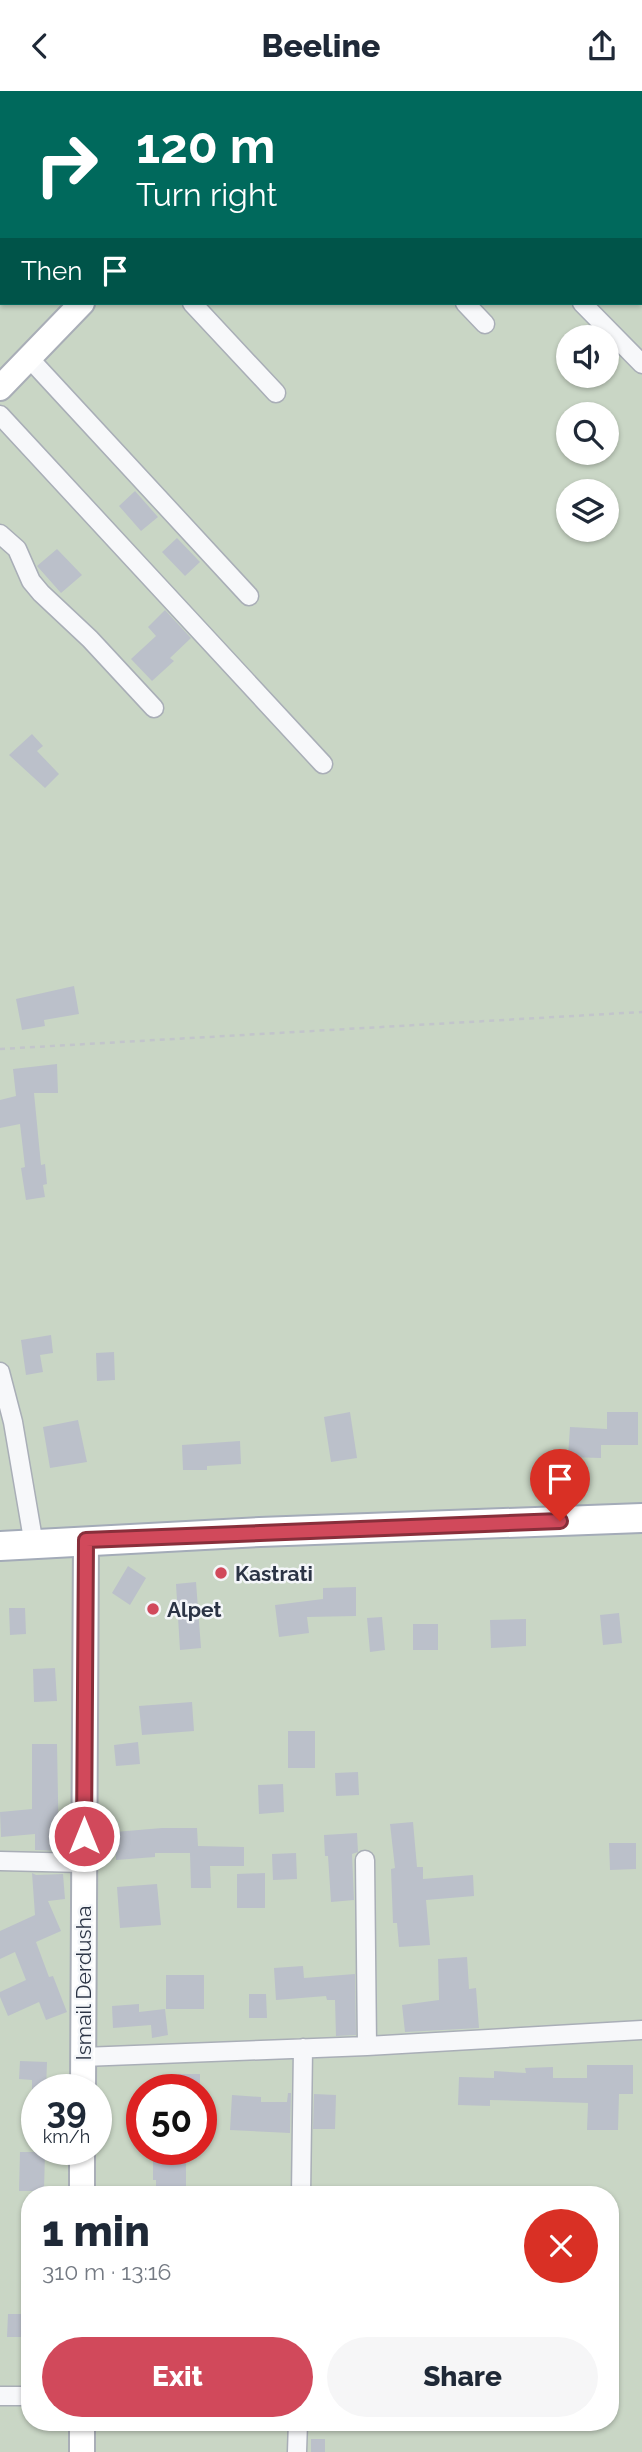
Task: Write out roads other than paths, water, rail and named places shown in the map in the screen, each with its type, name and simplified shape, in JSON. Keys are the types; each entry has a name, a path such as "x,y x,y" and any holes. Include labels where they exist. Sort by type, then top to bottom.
{"main road":[{"path":"0,388 73,306"},
{"path":"0,1546 86,1540 642,1518"},
{"name":"Ismail Derdusha","path":"83,2074 86,1540"},
{"path":"82,2165 82,2186"},
{"path":"82,2431 82,2452"}],"street":[{"path":"194,305 276,393"},
{"path":"467,305 485,324"},
{"path":"584,305 642,364"},
{"path":"29,358 249,596"},
{"path":"0,415 323,764"},
{"path":"0,534 17,549 31,581 41,593 90,639 154,708"},
{"path":"0,1372 13,1422 34,1545"},
{"path":"365,1860 367,2046"},
{"path":"0,1861 84,1863"},
{"path":"83,2057 367,2046 642,2030"},
{"path":"301,2186 303,2048"},
{"path":"0,2396 21,2396"},
{"path":"297,2452 298,2431"}],"place":[{"name":"Kastrati","path":"221,1573"},
{"name":"Alpet","path":"153,1609"}]}
